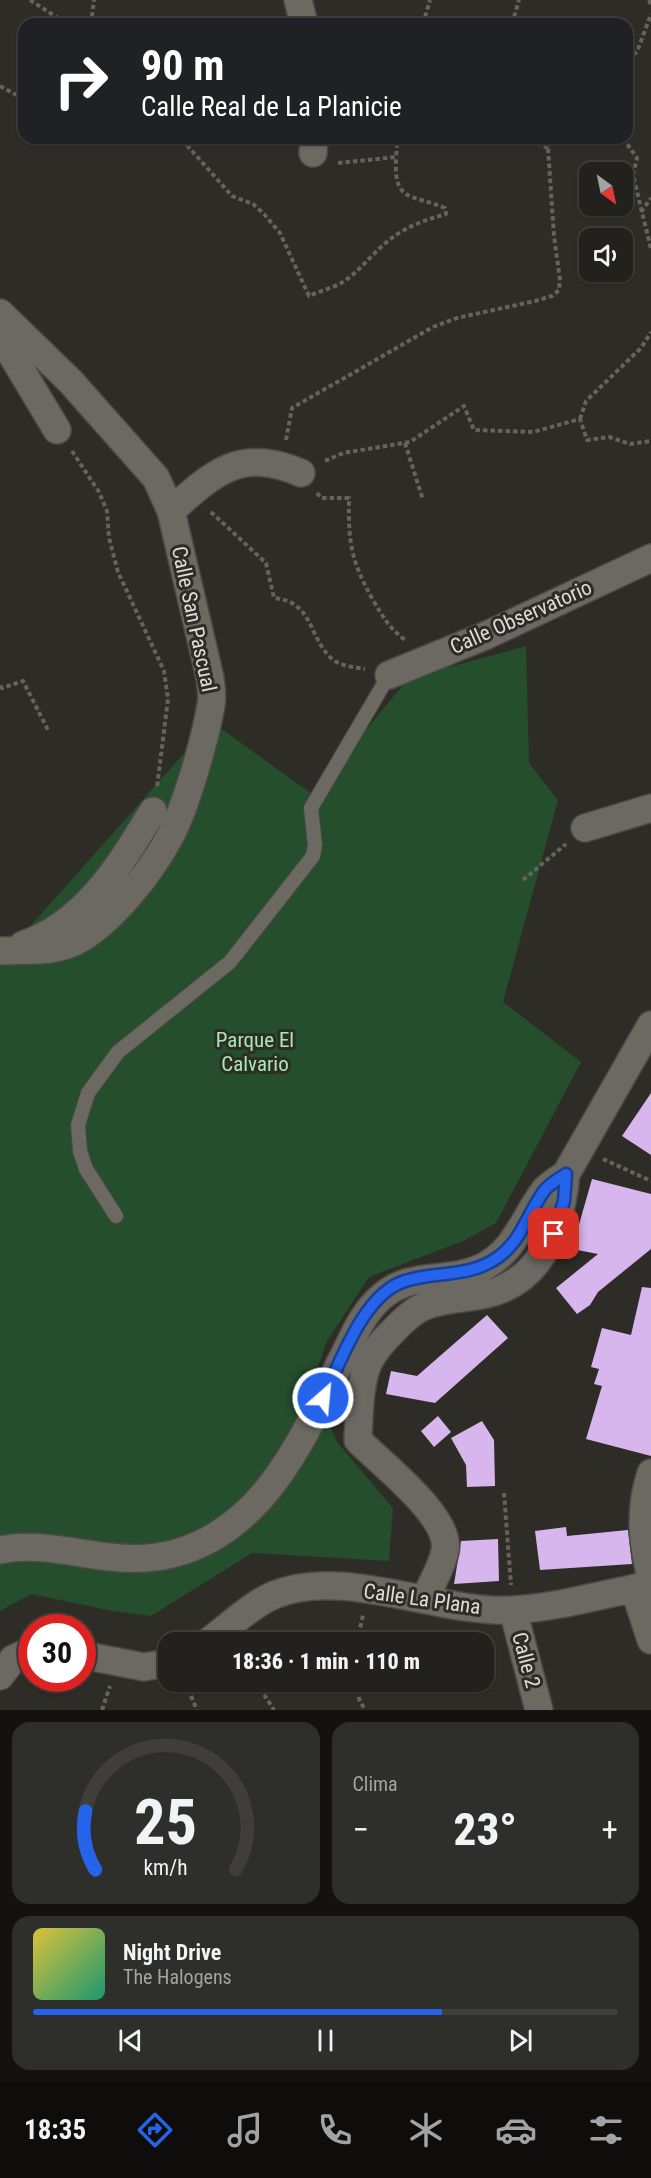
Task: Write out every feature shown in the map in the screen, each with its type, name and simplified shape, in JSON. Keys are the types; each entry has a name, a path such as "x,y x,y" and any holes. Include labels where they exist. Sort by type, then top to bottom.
{"street":[{"path":"298,0 302,18"},
{"name":"Calle San Pascual","path":"0,313 71,382 156,478 171,511 210,678 212,703 181,811 168,840 135,887 104,922 80,939 56,949 3,951"},
{"path":"0,335 57,430"},
{"path":"171,511 217,472 238,463 291,469"},
{"name":"Calle Observatorio","path":"389,675 487,635 651,558"},
{"path":"585,828 651,808"},
{"path":"3,951 36,940 74,916 99,892 153,811"},
{"path":"0,1550 33,1546 115,1560 146,1558 176,1552 226,1528 269,1488 293,1457 358,1324 388,1290 405,1281 480,1268 499,1257 514,1243 546,1189 566,1174 651,1024"},
{"path":"425,1599 445,1552 446,1539 434,1515 420,1499 358,1440 359,1408 369,1361 391,1333 424,1306 490,1293 511,1286 524,1277 540,1260 554,1234 564,1201 566,1174"},
{"path":"651,1473 644,1500 643,1518 651,1640"},
{"name":"Calle La Plana","path":"222,1632 272,1596 293,1588 341,1588 425,1599 448,1605 513,1610 646,1584"},
{"name":"Calle 2","path":"513,1610 540,1710"},
{"path":"0,1676 12,1659 18,1656"},
{"path":"96,1658 144,1667 158,1665"}],"lane":[{"path":"116,1216 86,1169 80,1151 78,1125 88,1093 118,1052 230,962 313,856 315,845 311,808 389,675"}],"path":[{"path":"30,0 58,18"},
{"path":"92,18 94,0"},
{"path":"425,18 430,0"},
{"path":"514,18 519,0"},
{"path":"649,0 651,5"},
{"path":"633,54 637,52 651,14"},
{"path":"0,86 18,96"},
{"path":"187,144 232,196 253,204 264,213 280,233 309,296 340,283 357,272 404,229 447,212 439,206 410,196 398,187 395,179 397,144"},
{"path":"538,144 548,148"},
{"path":"429,658 389,628 356,569 348,533 349,498 321,498 291,469 292,408 433,327 457,318 535,302 552,296 559,290 548,148 550,144"},
{"path":"628,144 638,158 633,176 651,249"},
{"path":"314,145 326,164 396,156"},
{"path":"641,212 651,198"},
{"path":"651,334 641,348 586,401 580,419 587,440 609,437 630,444 651,441"},
{"path":"291,469 343,453 405,443 464,406 474,430 533,432 580,419"},
{"path":"57,430 84,466 107,510 109,538 118,572 164,671 168,699 153,811"},
{"path":"405,443 423,500"},
{"path":"191,493 266,562 274,598 288,599 301,608 330,658 341,664 389,675"},
{"path":"0,686 2,688 23,681 49,732"},
{"path":"523,880 585,828"},
{"path":"599,1157 651,1181"},
{"path":"504,1493 513,1610"},
{"path":"190,1692 198,1710"},
{"path":"262,1692 274,1710"},
{"path":"359,1692 359,1699 365,1710"}],"green space":[{"name":"Parque El Calvario","path":"526,646 529,763 558,800 503,1002 581,1062 496,1223 463,1241 369,1277 327,1341 312,1384 337,1442 393,1508 389,1561 252,1553 151,1616 112,1611 31,1594 0,1611 0,960 212,722 312,794 409,678"}],"building":[{"path":"651,1093 651,1155 622,1136"},
{"path":"592,1179 651,1194 651,1249 598,1292 590,1305 577,1314 556,1288 598,1254 572,1249"},
{"path":"642,1287 651,1288 651,1456 586,1439 602,1386 594,1384 599,1369 591,1367 602,1328 631,1335"},
{"path":"487,1315 508,1338 435,1403 386,1394 391,1371 417,1376"},
{"path":"438,1416 451,1432 434,1447 421,1431"},
{"path":"482,1421 494,1440 495,1486 467,1487 466,1465 451,1438"},
{"path":"566,1527 567,1536 628,1530 632,1564 540,1570 535,1531"},
{"path":"498,1539 499,1581 454,1584 461,1541"}],"route":[{"path":"323,1398 358,1324 388,1290 405,1281 454,1275 480,1268 499,1257 514,1243 546,1189 566,1174 564,1201 554,1234"}]}
